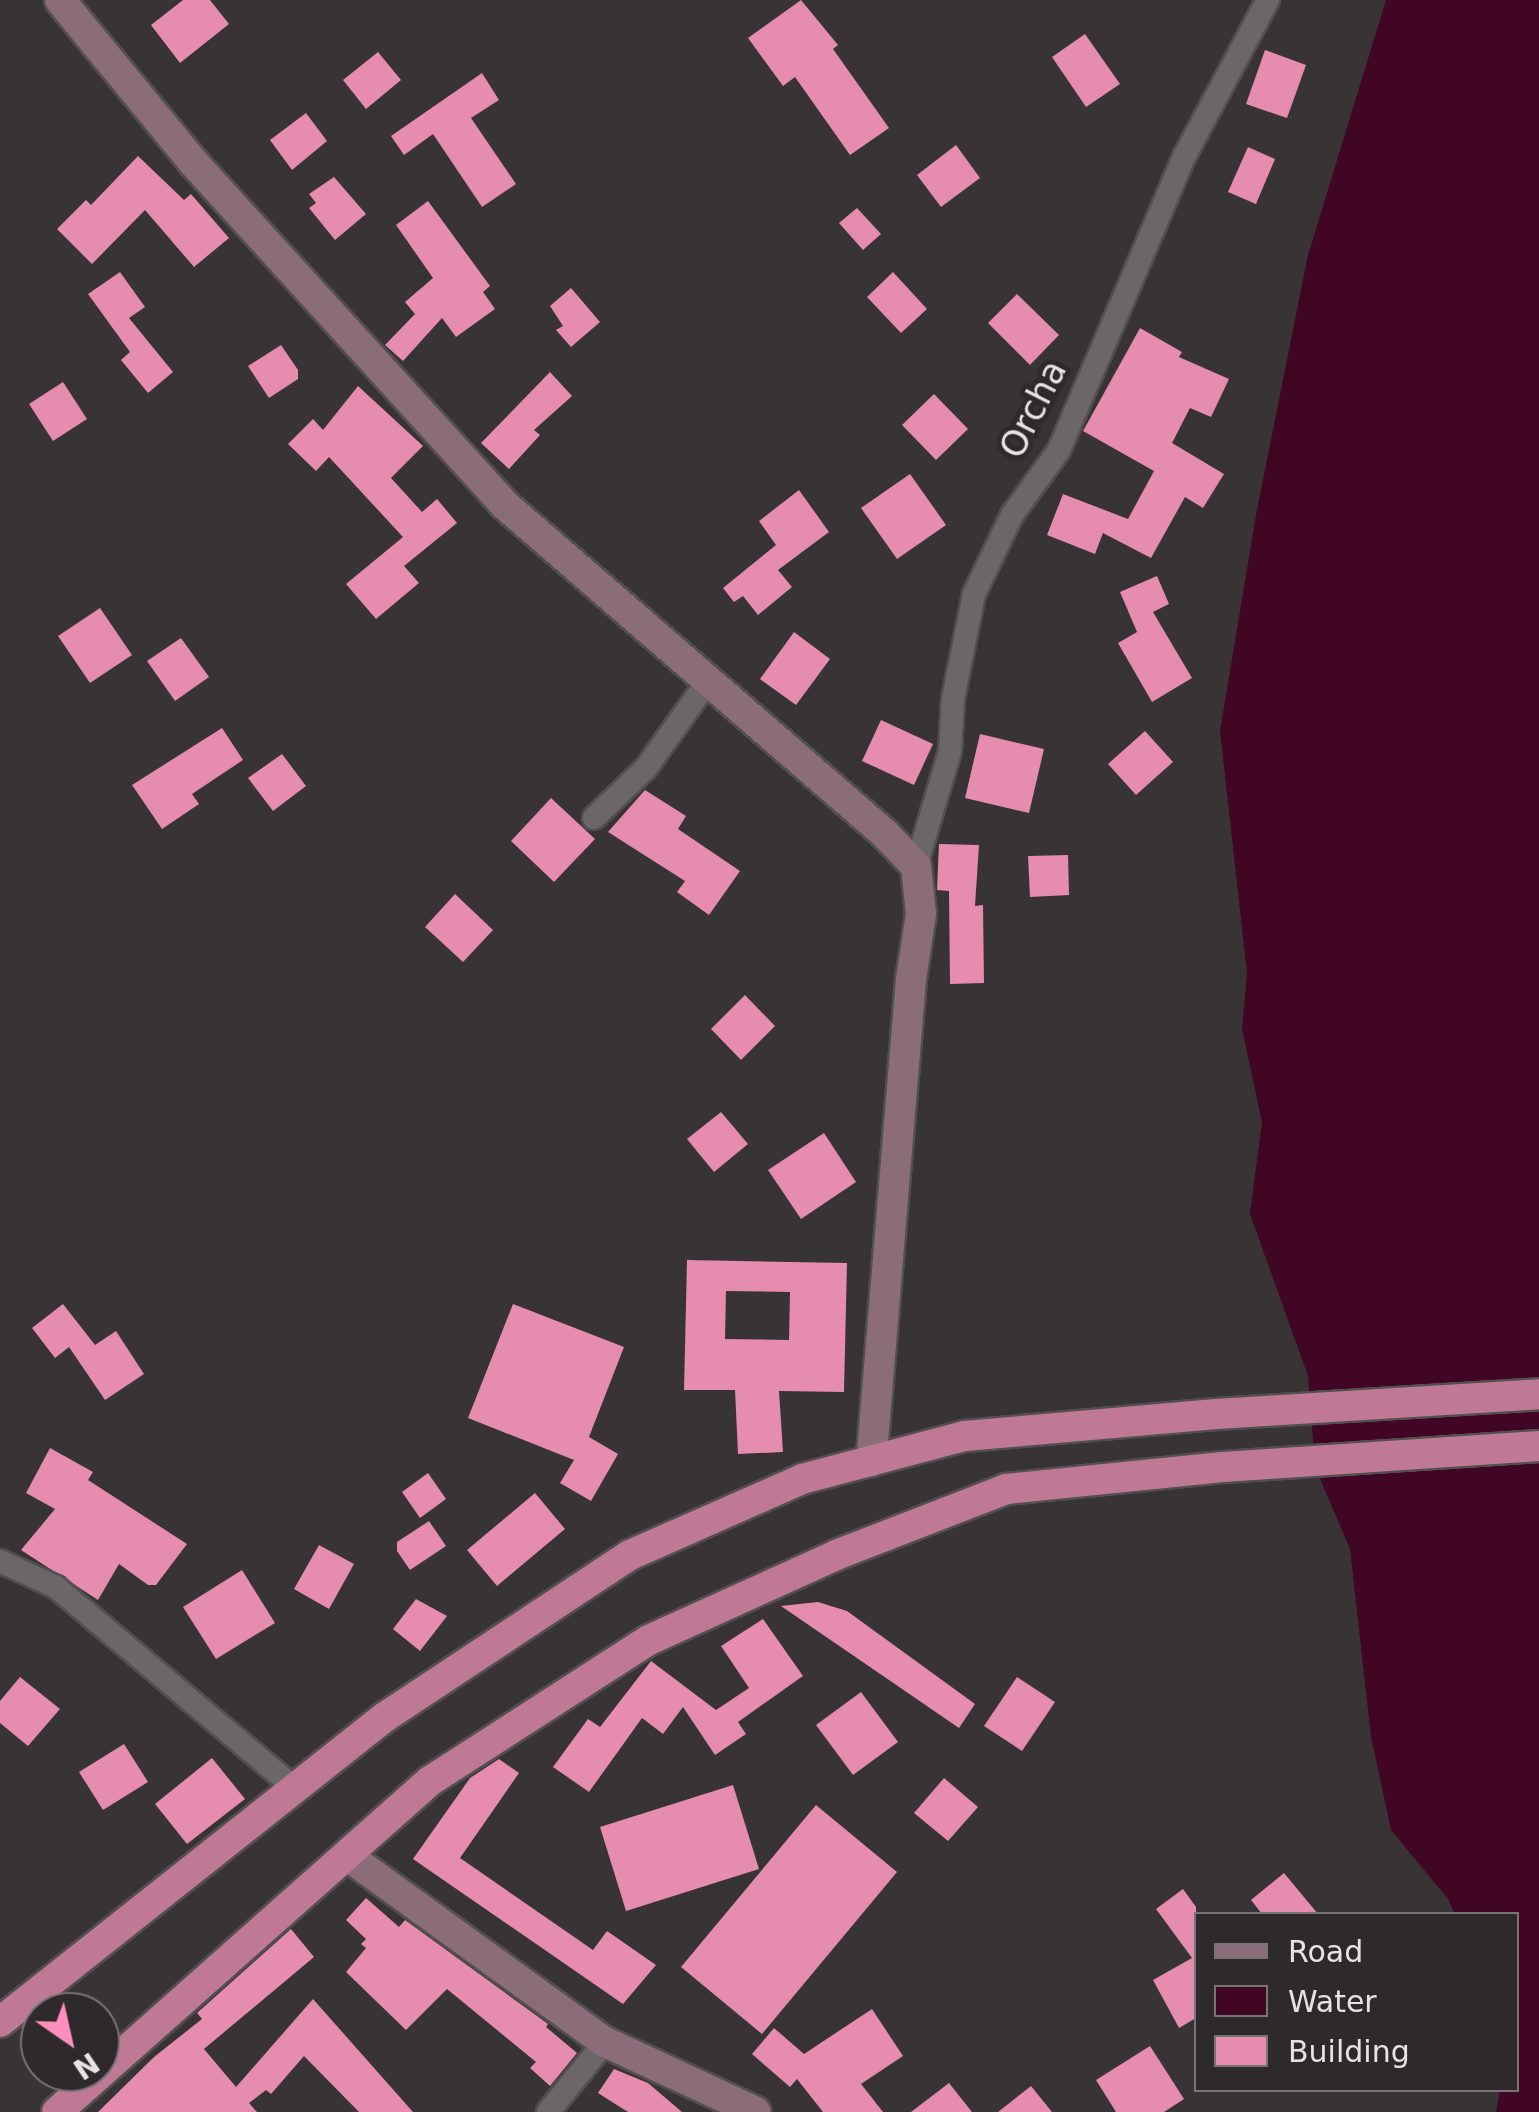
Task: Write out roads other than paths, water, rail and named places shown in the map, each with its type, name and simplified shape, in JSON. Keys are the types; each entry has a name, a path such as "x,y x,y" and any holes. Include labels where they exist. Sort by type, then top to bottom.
{"highway":[{"path":"0,2022 386,1717 630,1555 802,1478 965,1436 1216,1414 1539,1394"},
{"path":"57,2112 430,1781 650,1640 819,1563 1006,1488 1223,1467 1539,1446"}],"main road":[{"path":"60,0 194,162 505,505 916,866 921,914 911,979 871,1460"},
{"path":"348,1857 606,2042 756,2112"}],"street":[{"name":"Orcha","path":"916,866 950,751 953,699 974,594 1012,516 1059,450 1184,157 1268,0"},
{"path":"594,818 646,768 708,681"},
{"path":"0,1561 56,1587 295,1788"},
{"path":"548,2112 606,2042"}],"water":[{"path":"1386,0 1539,0 1539,2112 1496,2112 1500,2092 1519,2092 1519,1912 1454,1912 1448,1899 1391,1830 1371,1737 1350,1549 1315,1467 1308,1376 1250,1214 1262,1122 1242,1029 1247,973 1220,731 1256,515 1308,255"}]}
